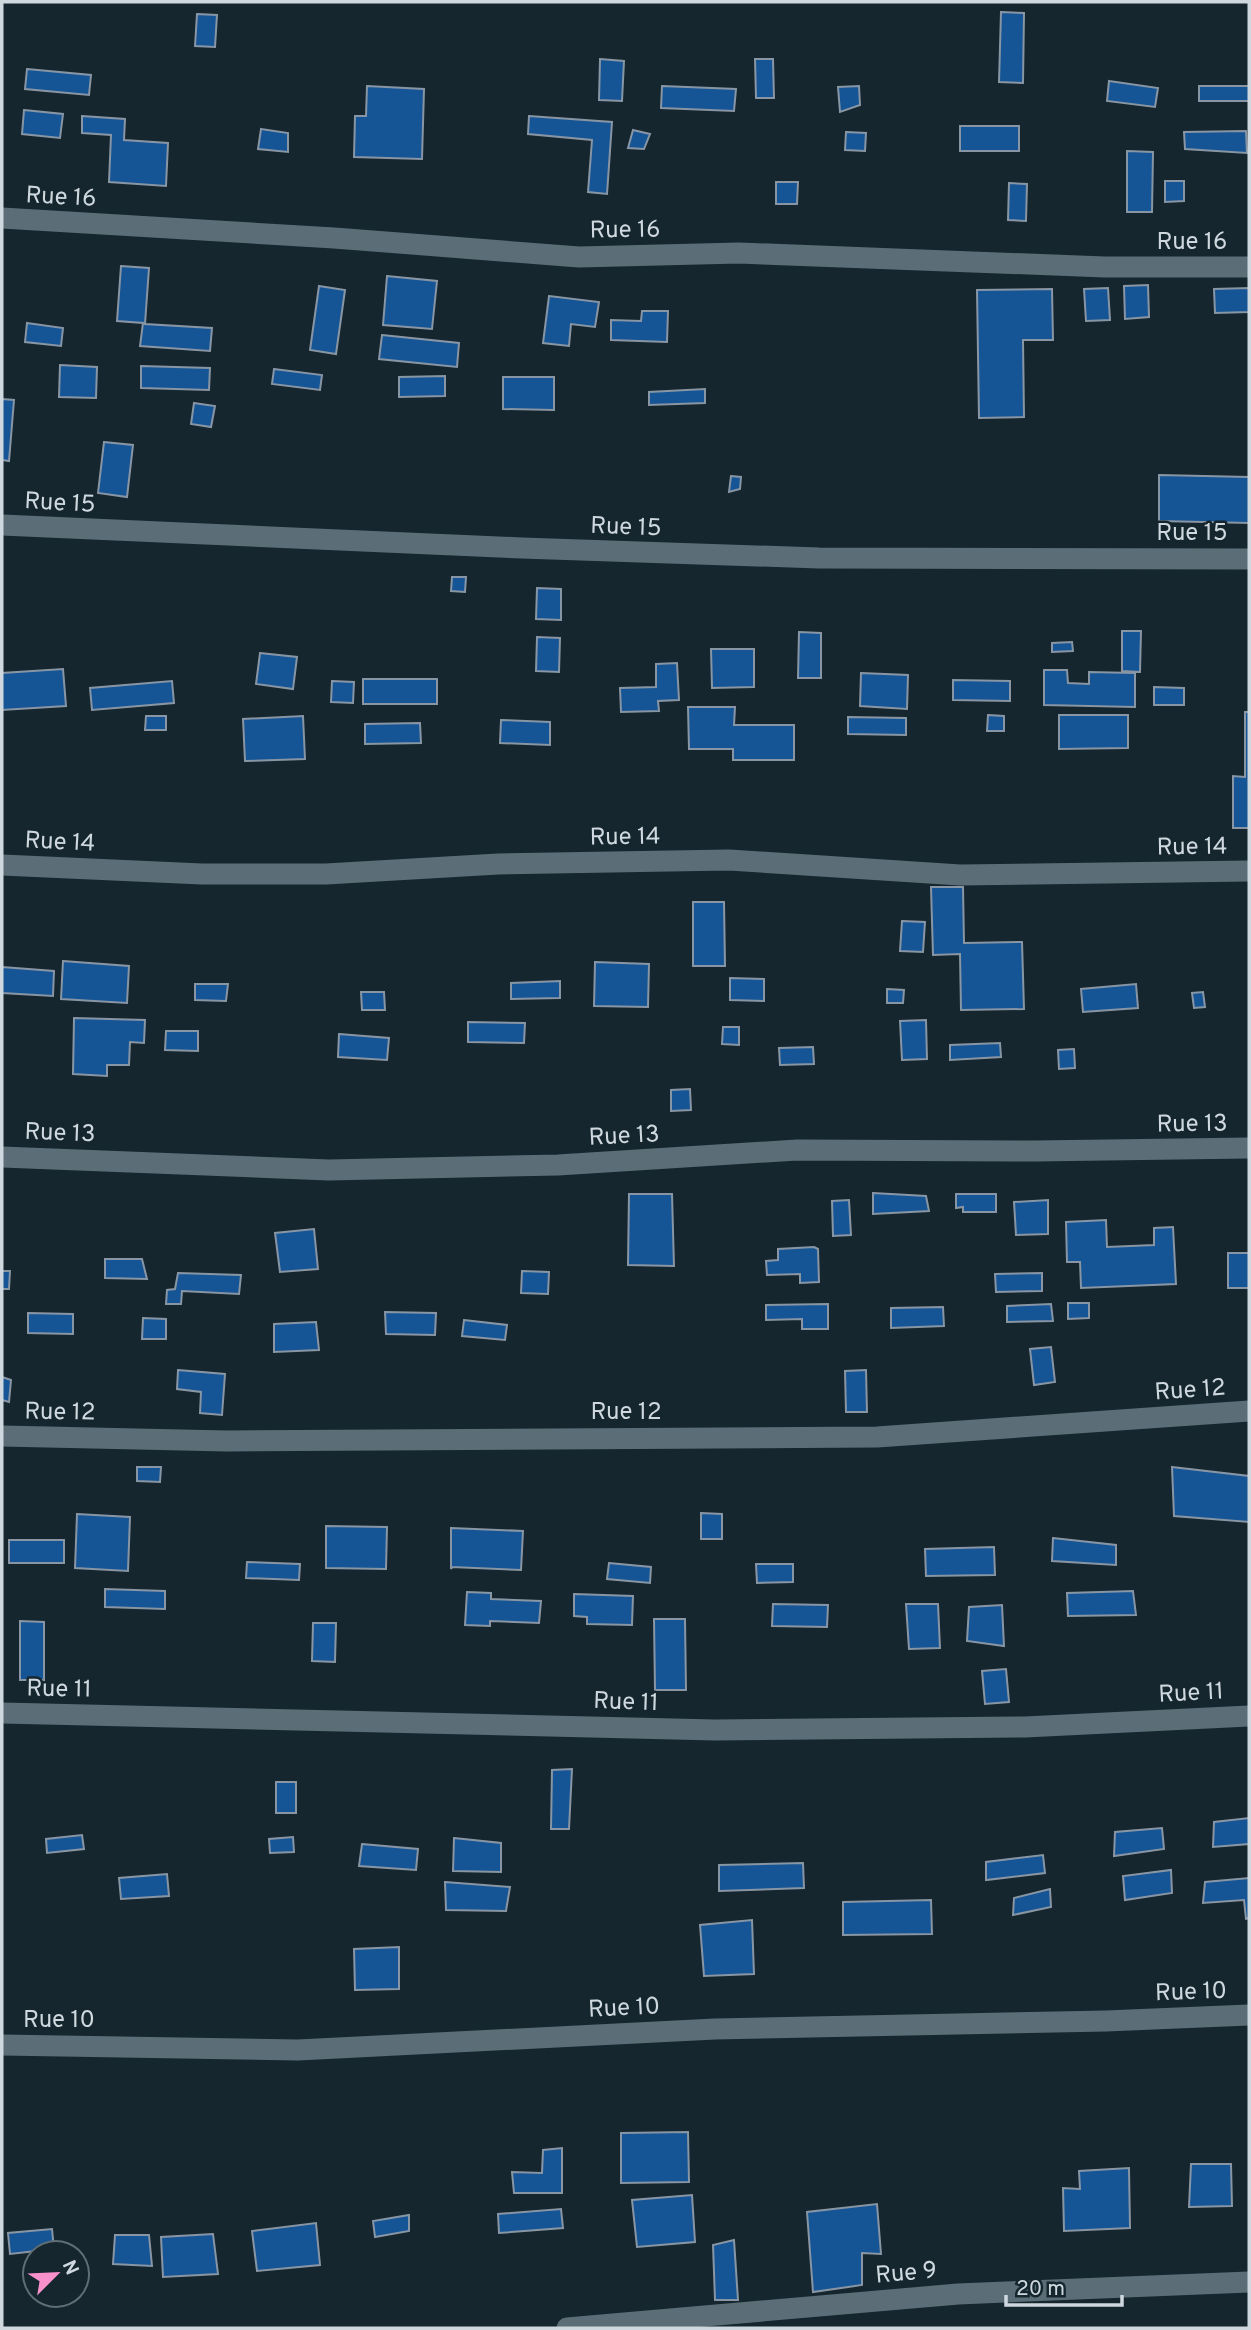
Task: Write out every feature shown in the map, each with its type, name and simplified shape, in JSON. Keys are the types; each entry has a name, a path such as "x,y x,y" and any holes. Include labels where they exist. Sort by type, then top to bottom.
{"street":[{"name":"Rue 16","path":"2,218 334,238 579,257 739,254 1105,267 1249,267"},
{"name":"Rue 15","path":"2,525 508,548 819,558 1249,559"},
{"name":"Rue 14","path":"2,865 202,874 326,874 498,864 729,860 960,875 1249,871"},
{"name":"Rue 13","path":"2,1157 329,1170 558,1165 797,1150 1249,1148"},
{"name":"Rue 12","path":"2,1436 227,1441 877,1437 1249,1411"},
{"name":"Rue 11","path":"2,1713 716,1730 1025,1727 1249,1716"},
{"name":"Rue 10","path":"2,2045 298,2050 715,2029 1106,2021 1249,2015"},
{"name":"Rue 9","path":"568,2328 958,2294 1249,2282"}],"building":[{"path":"1001,12 1024,13 1023,83 999,82"},
{"path":"197,14 217,15 215,47 195,46"},
{"path":"600,59 624,61 622,101 599,100"},
{"path":"755,59 773,59 774,98 756,98"},
{"path":"27,69 91,75 89,95 25,89"},
{"path":"1109,81 1158,88 1155,107 1107,101"},
{"path":"367,86 424,89 422,159 354,157 355,116 366,116"},
{"path":"662,86 736,89 734,111 661,108"},
{"path":"859,86 860,105 840,112 838,87"},
{"path":"1199,86 1249,86 1249,101 1199,101"},
{"path":"24,110 63,114 60,138 22,134"},
{"path":"82,116 125,119 124,140 168,143 166,186 109,182 111,135 82,133"},
{"path":"529,116 612,122 607,194 588,192 592,140 528,134"},
{"path":"960,126 1019,126 1019,151 960,151"},
{"path":"261,129 288,133 288,152 258,149"},
{"path":"633,130 650,134 644,149 628,148"},
{"path":"1246,131 1247,153 1185,149 1184,132"},
{"path":"846,132 866,133 865,151 845,150"},
{"path":"1127,151 1153,152 1152,212 1127,212"},
{"path":"1165,181 1184,181 1184,201 1165,202"},
{"path":"776,182 798,182 797,204 776,204"},
{"path":"1009,183 1027,184 1026,221 1008,220"},
{"path":"121,266 149,268 145,324 212,328 210,351 140,346 143,323 117,321"},
{"path":"387,276 437,281 432,329 383,325"},
{"path":"1148,285 1149,317 1125,319 1124,286"},
{"path":"319,286 345,290 336,354 310,350"},
{"path":"1108,288 1110,320 1086,321 1084,289"},
{"path":"1249,288 1249,312 1215,313 1214,289"},
{"path":"1052,289 1053,340 1023,340 1024,417 979,418 977,290"},
{"path":"549,296 599,302 595,327 571,324 569,346 543,343"},
{"path":"642,311 668,311 667,342 611,340 611,320 641,321"},
{"path":"27,323 63,328 61,346 25,342"},
{"path":"382,335 459,343 457,367 379,359"},
{"path":"60,365 97,367 96,398 59,397"},
{"path":"141,366 210,368 209,390 141,388"},
{"path":"274,369 322,375 320,390 272,384"},
{"path":"445,376 445,396 399,397 399,377"},
{"path":"503,377 554,377 554,410 503,409"},
{"path":"705,389 705,403 649,405 649,392"},
{"path":"2,399 14,400 9,461 2,460"},
{"path":"194,403 215,406 211,427 191,424"},
{"path":"104,442 133,445 127,497 98,493"},
{"path":"1159,475 1249,477 1249,523 1159,521"},
{"path":"731,476 741,477 740,489 729,492"},
{"path":"452,577 466,577 465,592 451,591"},
{"path":"537,588 561,589 561,620 536,619"},
{"path":"1122,631 1141,631 1140,672 1122,671"},
{"path":"799,632 821,633 821,678 798,678"},
{"path":"537,637 560,638 559,672 536,671"},
{"path":"1072,642 1073,651 1052,652 1052,643"},
{"path":"711,649 754,649 754,687 712,688"},
{"path":"260,653 297,657 293,689 256,684"},
{"path":"677,663 679,700 658,701 659,711 621,712 620,688 656,687 656,664"},
{"path":"63,669 66,706 2,710 2,673"},
{"path":"1044,670 1067,670 1068,683 1089,684 1089,672 1135,673 1135,707 1044,705"},
{"path":"861,673 908,675 907,709 860,706"},
{"path":"363,679 437,679 437,704 363,704"},
{"path":"953,680 1010,681 1010,701 953,700"},
{"path":"172,681 174,703 92,710 90,688"},
{"path":"332,681 354,682 353,703 331,702"},
{"path":"1154,687 1184,688 1184,705 1154,705"},
{"path":"688,707 735,707 734,725 794,725 794,760 733,760 733,749 689,749"},
{"path":"1245,712 1249,712 1249,828 1233,828 1233,776 1245,777"},
{"path":"988,715 1004,716 1004,731 987,731"},
{"path":"1059,715 1128,715 1128,748 1059,749"},
{"path":"146,716 166,716 166,730 145,730"},
{"path":"303,716 305,759 245,761 243,719"},
{"path":"848,717 906,718 906,735 848,734"},
{"path":"501,720 550,722 550,745 500,743"},
{"path":"420,723 421,743 365,744 365,724"},
{"path":"931,887 963,887 964,943 1022,942 1024,1009 961,1010 960,954 933,955"},
{"path":"693,902 724,902 725,966 693,966"},
{"path":"902,921 925,922 923,952 900,951"},
{"path":"63,961 129,966 127,1003 61,999"},
{"path":"595,962 649,964 648,1007 594,1006"},
{"path":"2,967 54,971 53,996 2,993"},
{"path":"730,978 764,979 764,1001 730,1000"},
{"path":"560,981 560,998 511,999 511,983"},
{"path":"195,984 228,984 226,1001 195,1000"},
{"path":"1136,984 1138,1008 1083,1012 1081,989"},
{"path":"887,989 904,990 903,1003 887,1003"},
{"path":"361,992 384,992 385,1010 362,1010"},
{"path":"1203,992 1205,1007 1194,1008 1192,993"},
{"path":"74,1018 145,1020 144,1043 130,1042 129,1065 107,1065 107,1076 73,1074"},
{"path":"926,1020 927,1059 902,1060 900,1021"},
{"path":"468,1022 525,1023 524,1043 468,1042"},
{"path":"723,1027 739,1027 739,1045 722,1044"},
{"path":"166,1031 198,1031 198,1051 165,1050"},
{"path":"339,1034 389,1038 387,1060 338,1057"},
{"path":"1000,1043 1001,1057 950,1060 950,1045"},
{"path":"813,1047 814,1064 780,1065 779,1048"},
{"path":"1074,1049 1075,1068 1059,1069 1058,1050"},
{"path":"690,1089 691,1110 671,1111 671,1090"},
{"path":"873,1193 926,1196 929,1211 873,1214"},
{"path":"629,1194 672,1194 674,1266 628,1265"},
{"path":"956,1194 996,1194 996,1212 963,1212 963,1207 956,1208"},
{"path":"849,1200 851,1235 833,1236 832,1201"},
{"path":"1048,1200 1048,1234 1016,1235 1014,1202"},
{"path":"1106,1220 1107,1247 1154,1245 1154,1228 1173,1227 1176,1284 1081,1288 1080,1262 1067,1262 1066,1222"},
{"path":"314,1229 318,1269 280,1272 275,1233"},
{"path":"778,1249 818,1249 819,1282 800,1283 800,1274 767,1275 766,1261 778,1260"},
{"path":"1228,1253 1249,1253 1249,1288 1228,1288"},
{"path":"105,1259 142,1259 147,1279 105,1278"},
{"path":"2,1271 10,1271 9,1289 2,1289"},
{"path":"522,1271 549,1272 548,1294 521,1293"},
{"path":"178,1273 241,1275 239,1294 182,1291 181,1304 166,1304 167,1290 175,1289"},
{"path":"1042,1273 1042,1291 996,1292 995,1274"},
{"path":"1068,1303 1089,1303 1089,1318 1068,1319"},
{"path":"828,1304 828,1329 802,1329 802,1319 766,1320 766,1305"},
{"path":"1051,1304 1053,1321 1007,1322 1007,1306"},
{"path":"943,1307 944,1326 891,1328 891,1308"},
{"path":"385,1312 436,1313 435,1335 386,1334"},
{"path":"28,1313 73,1314 73,1334 28,1333"},
{"path":"143,1318 166,1319 166,1339 142,1339"},
{"path":"464,1320 507,1325 505,1340 462,1336"},
{"path":"316,1322 319,1350 274,1352 274,1324"},
{"path":"1051,1347 1055,1382 1034,1385 1030,1349"},
{"path":"178,1370 225,1374 222,1415 200,1413 201,1392 177,1389"},
{"path":"866,1370 867,1412 846,1412 845,1371"},
{"path":"2,1377 11,1380 9,1402 2,1400"},
{"path":"137,1467 161,1467 160,1482 137,1481"},
{"path":"1172,1467 1249,1476 1249,1522 1174,1516"},
{"path":"701,1513 722,1514 722,1539 701,1539"},
{"path":"77,1514 130,1517 128,1571 75,1568"},
{"path":"326,1526 387,1527 386,1569 326,1568"},
{"path":"451,1528 523,1531 521,1570 451,1569"},
{"path":"1053,1538 1116,1545 1116,1565 1052,1561"},
{"path":"9,1540 64,1540 64,1563 9,1563"},
{"path":"994,1547 995,1575 926,1576 925,1549"},
{"path":"247,1562 300,1564 299,1580 246,1578"},
{"path":"609,1563 651,1567 650,1583 607,1579"},
{"path":"756,1564 793,1564 793,1582 757,1583"},
{"path":"105,1589 165,1591 165,1609 105,1607"},
{"path":"1133,1591 1136,1615 1068,1616 1067,1593"},
{"path":"467,1592 491,1593 491,1599 541,1601 539,1623 490,1621 490,1626 465,1625"},
{"path":"574,1594 633,1596 632,1625 587,1624 587,1617 574,1616"},
{"path":"773,1604 828,1605 827,1627 772,1626"},
{"path":"906,1604 938,1604 940,1648 909,1649"},
{"path":"1002,1605 1004,1646 967,1641 969,1607"},
{"path":"654,1619 685,1619 686,1690 655,1690"},
{"path":"20,1621 44,1622 44,1680 20,1680"},
{"path":"313,1623 336,1623 335,1662 312,1661"},
{"path":"1006,1669 1009,1702 985,1704 982,1671"},
{"path":"572,1769 569,1829 551,1829 552,1770"},
{"path":"276,1782 296,1782 296,1813 276,1813"},
{"path":"1249,1818 1249,1844 1213,1847 1214,1822"},
{"path":"1162,1828 1164,1849 1114,1856 1115,1832"},
{"path":"82,1835 84,1849 47,1853 46,1839"},
{"path":"293,1837 294,1852 270,1853 269,1839"},
{"path":"454,1838 501,1843 501,1872 453,1871"},
{"path":"362,1844 418,1849 416,1870 359,1866"},
{"path":"1043,1855 1045,1873 986,1880 986,1862"},
{"path":"803,1863 804,1888 719,1891 719,1865"},
{"path":"1171,1870 1172,1893 1125,1900 1123,1876"},
{"path":"167,1874 169,1896 121,1899 119,1878"},
{"path":"1249,1878 1249,1918 1246,1919 1244,1900 1203,1903 1205,1882"},
{"path":"445,1882 510,1887 506,1911 446,1910"},
{"path":"1050,1889 1051,1907 1013,1915 1014,1898"},
{"path":"931,1900 932,1934 843,1935 843,1902"},
{"path":"752,1920 754,1974 704,1976 700,1925"},
{"path":"399,1947 399,1989 355,1990 354,1949"},
{"path":"688,2132 689,2182 621,2183 621,2133"},
{"path":"562,2148 562,2193 514,2193 512,2172 542,2173 543,2150"},
{"path":"1191,2164 1231,2164 1232,2206 1189,2207"},
{"path":"1129,2168 1130,2228 1064,2231 1063,2188 1080,2189 1079,2171"},
{"path":"692,2195 695,2242 637,2247 632,2200"},
{"path":"877,2204 881,2254 862,2253 862,2285 813,2292 807,2212"},
{"path":"561,2209 563,2228 499,2233 498,2214"},
{"path":"409,2215 409,2231 375,2237 373,2221"},
{"path":"316,2223 320,2265 257,2271 252,2231"},
{"path":"52,2229 53,2239 21,2239 21,2253 10,2254 8,2233"},
{"path":"213,2234 218,2274 163,2277 161,2237"},
{"path":"115,2235 149,2235 152,2266 113,2264"},
{"path":"734,2240 738,2300 715,2300 713,2245"}]}
